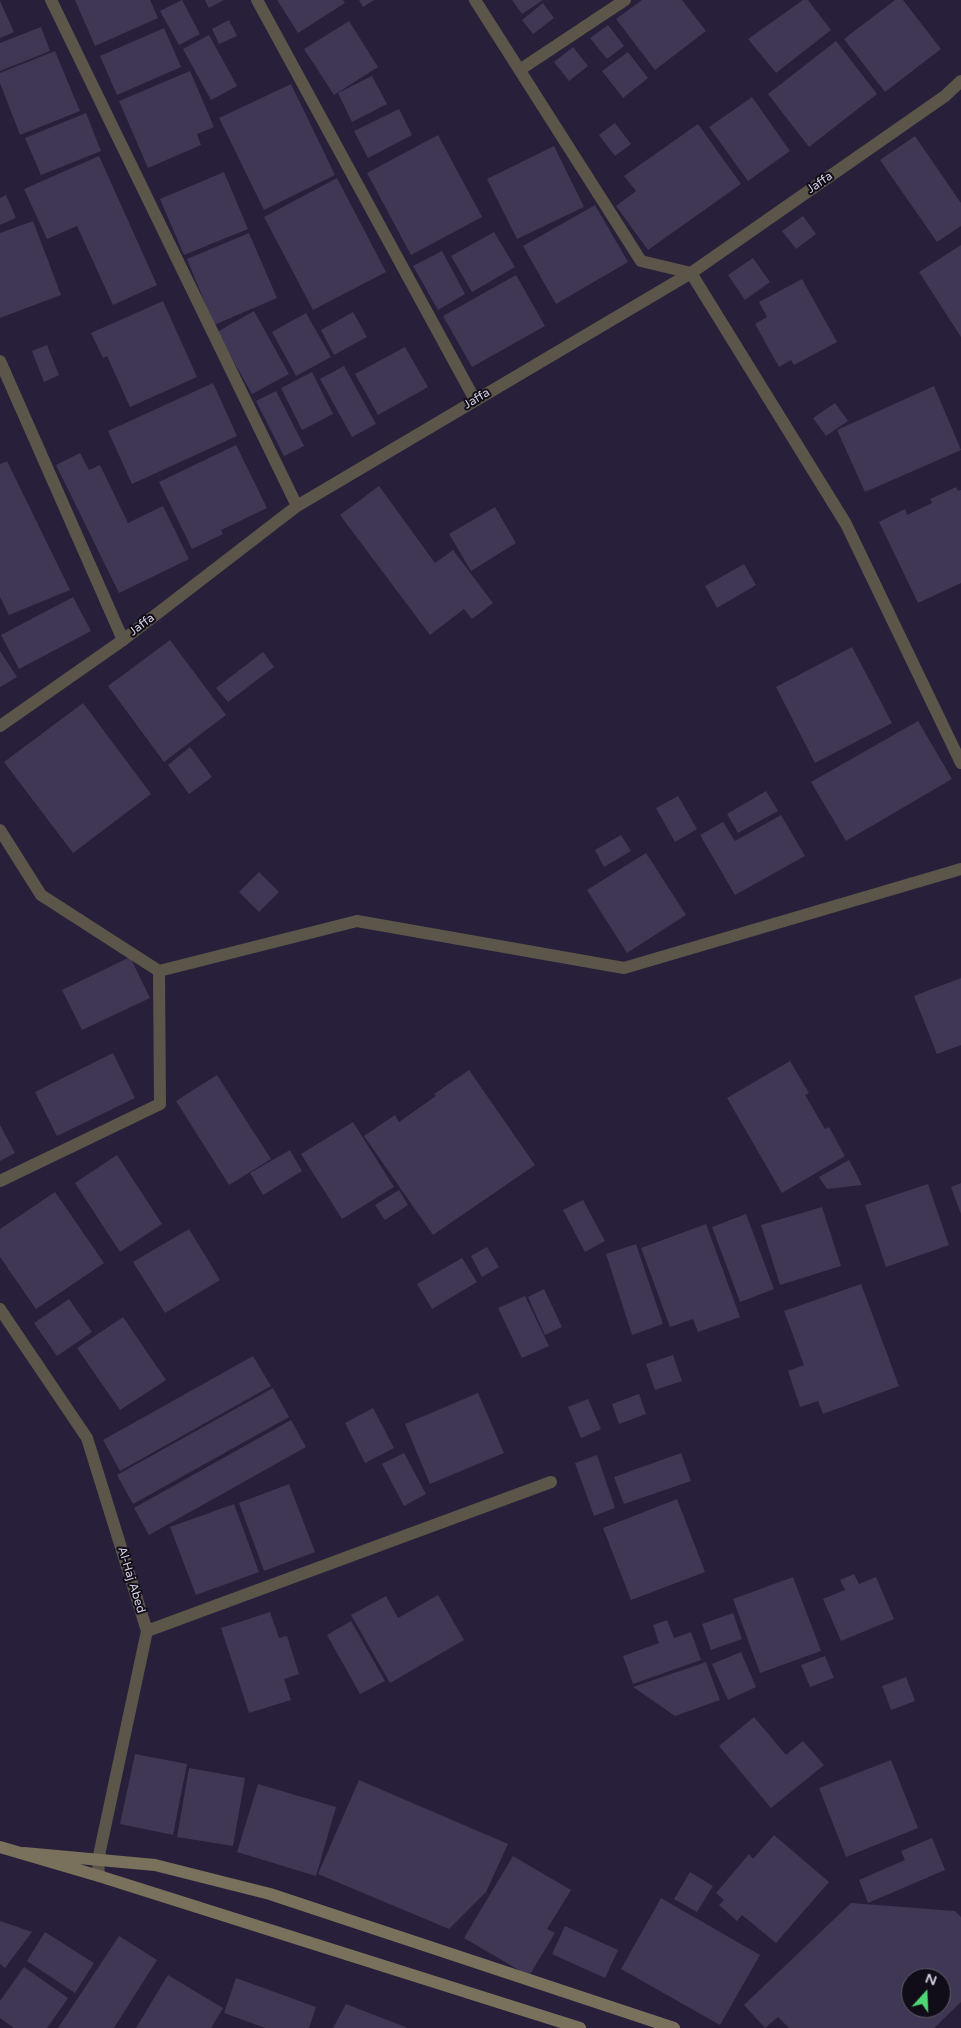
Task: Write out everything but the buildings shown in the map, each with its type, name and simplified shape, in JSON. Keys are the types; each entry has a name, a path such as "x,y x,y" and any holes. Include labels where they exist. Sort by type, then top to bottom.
{"main road":[{"path":"0,1847 99,1876 580,2028"},
{"path":"24,1853 155,1864 270,1894 674,2028"}],"street":[{"path":"51,0 297,506"},
{"path":"256,0 475,400"},
{"path":"475,0 521,69 641,261 691,274 846,524 961,763"},
{"path":"521,69 625,0"},
{"name":"Jaffa","path":"0,726 123,640 297,506 691,274 945,96 961,81"},
{"path":"0,360 123,640"},
{"path":"0,830 41,896 158,971 357,921 624,968 961,869"},
{"path":"0,1181 160,1104 158,971"},
{"name":"Al-Haj Abed","path":"0,1309 86,1438 147,1631 98,1860 99,1876"},
{"path":"147,1631 551,1482"}]}
